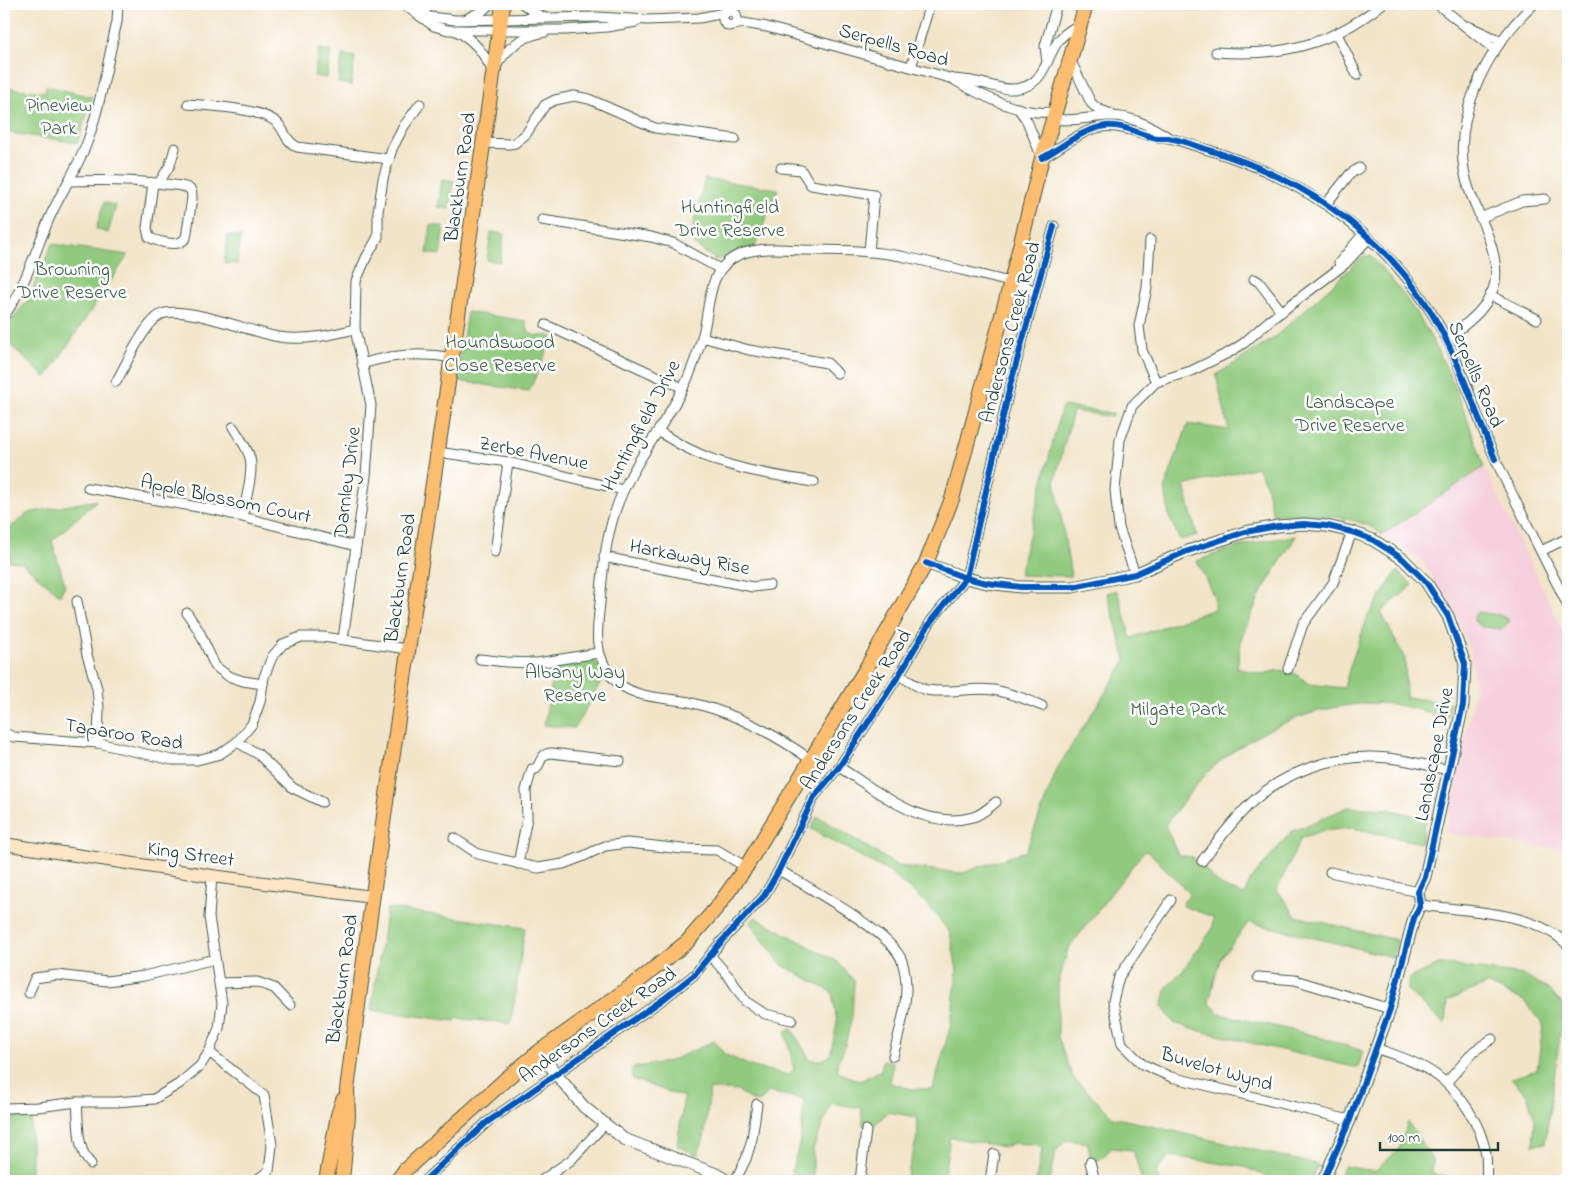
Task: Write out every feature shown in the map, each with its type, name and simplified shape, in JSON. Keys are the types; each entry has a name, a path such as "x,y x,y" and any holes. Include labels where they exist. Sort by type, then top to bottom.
{"main road":[{"name":"Blackburn Road","path":"342,1181 348,1116 347,1090 372,897 437,452 453,358 503,4"},
{"name":"Andersons Creek Road","path":"386,1181 401,1176 506,1079 540,1051 640,980 686,942 718,906 746,867 867,667 926,564 952,499 1011,282 1042,158 1086,4"},
{"name":"King Street","path":"4,844 212,876 372,897"},
{"name":"Blackburn Road","path":"326,1181 338,1115 347,1090"}],"street":[{"path":"4,316 11,306 33,261 49,219 90,135 116,22 118,4"},
{"path":"403,4 436,27 455,30 548,18 602,17 648,20 699,18 731,11 736,18"},
{"path":"422,16 429,4"},
{"path":"466,20 490,4"},
{"path":"523,4 535,13 548,18"},
{"path":"724,24 722,19 729,4"},
{"path":"734,4 736,18"},
{"path":"911,68 930,4"},
{"path":"1047,66 1045,46 1056,4"},
{"path":"1216,52 1246,54 1278,52 1312,44 1336,34 1368,15 1382,4"},
{"path":"1437,4 1495,50"},
{"path":"1444,335 1466,322 1483,307 1490,295 1495,277 1495,263 1462,158 1463,135 1475,90 1501,41 1534,4"},
{"path":"422,16 565,30 607,27 648,20"},
{"path":"699,18 718,21 728,26 736,18"},
{"name":"Serpells Road","path":"736,18 953,79 1016,89 1033,82 1043,73 1060,38 1080,24"},
{"path":"1464,24 1501,41"},
{"path":"455,30 468,38 481,50 493,72"},
{"name":"Blackburn Road","path":"493,72 504,54 520,40 538,34 565,30"},
{"path":"1336,34 1357,74"},
{"name":"Serpells Road","path":"1070,59 1093,104 1100,110 1121,118 1129,125 1156,138 1169,138 1257,166 1286,180 1326,204 1367,236 1412,284 1444,335 1461,370 1495,459 1568,606"},
{"name":"Serpells Road","path":"953,79 981,95 1018,108 1055,115 1069,120 1110,116 1121,118"},
{"path":"484,142 515,143 526,134 545,105 555,100 574,96 589,99 655,128 735,139"},
{"path":"188,104 265,115 277,122 289,143 297,147 389,159"},
{"name":"Darnley Drive","path":"343,639 366,476 371,405 355,330 356,281 378,237 378,212 383,179 392,149 404,126 420,104"},
{"path":"1018,108 1027,120 1042,158"},
{"name":"Serpells Road","path":"1042,158 1092,129 1129,125"},
{"path":"69,181 122,180 156,183 188,188 192,192 192,198 186,238 177,243 152,240 147,232 156,183 170,166 175,148"},
{"path":"780,168 801,170 811,185 874,194 869,252"},
{"path":"1326,204 1350,174 1359,168"},
{"path":"1480,218 1522,201 1545,198"},
{"path":"542,220 651,237 673,243 720,269 740,255 759,251 869,252 908,257 1028,286 1035,296"},
{"name":"Andersons Creek Road","path":"424,1181 486,1122 665,998 694,975 764,896 779,870 814,797 839,767 899,675 931,621 966,578 1010,386 1054,226"},
{"path":"1135,574 1119,528 1115,490 1120,440 1132,406 1156,382 1191,371 1244,343 1329,275 1367,236"},
{"path":"1150,240 1146,288 1139,326 1142,350 1156,382"},
{"name":"Huntingfield Drive","path":"720,269 712,285 702,337 683,388 623,490 616,509 604,558 597,634 598,653 612,677 626,689 644,695 691,703 739,718 787,743 811,760"},
{"path":"1254,279 1259,282 1282,312"},
{"path":"1490,295 1537,319"},
{"path":"116,382 148,327 158,316 165,312 184,312 281,337 326,336 355,330"},
{"path":"546,325 683,388"},
{"path":"702,337 749,350 827,363 837,373"},
{"path":"362,364 399,355 425,354 453,358"},
{"path":"233,427 251,460 251,471 242,516"},
{"path":"658,431 692,451 723,463 814,482"},
{"name":"Zerbe Avenue","path":"437,452 508,462 623,490"},
{"path":"495,552 508,462"},
{"name":"Apple Blossom Court","path":"88,488 190,505 242,516 356,546"},
{"name":"Landscape Drive","path":"926,564 987,583 1021,587 1073,587 1135,574 1185,552 1245,532 1278,526 1304,524 1327,526 1352,532 1373,540 1403,559 1426,582 1448,616 1465,664 1463,705 1425,877 1418,892 1420,905 1414,918 1390,1009 1350,1120 1323,1181"},
{"path":"1288,669 1303,624 1333,583 1352,532"},
{"path":"1541,551 1568,538"},
{"name":"Harkaway Rise","path":"604,558 753,588 769,585"},
{"path":"77,601 84,630 87,655 97,688 99,709 98,743"},
{"path":"187,613 199,632 215,666 228,676 243,681 263,684"},
{"name":"Taparoo Road","path":"4,733 14,737 98,743 172,760 197,760 220,754 237,742 252,724 260,702 264,676 272,657 282,644 301,637 343,639 408,650"},
{"path":"480,659 537,663 598,653"},
{"path":"899,675 925,689 946,692 975,689 993,690 1013,694 1042,706"},
{"path":"237,742 258,754 293,788 322,802"},
{"path":"518,864 527,818 526,790 532,768 536,768 542,756 551,753 620,761"},
{"path":"1202,861 1234,820 1252,802 1270,788 1291,776 1318,765 1343,759 1369,757 1393,758 1448,770"},
{"path":"839,767 907,809 926,817 948,820 975,817 996,802"},
{"path":"454,838 478,854 538,868 563,864 605,846 628,842 717,850 746,867"},
{"path":"779,870 886,938 902,960 905,981 904,1008 893,1056"},
{"path":"1330,872 1418,892"},
{"path":"4,1108 38,1107 77,1102 118,1102 154,1099 179,1084 200,1066 209,1052 219,1028 222,1003 209,917 212,876"},
{"name":"Buvelot Wynd","path":"1171,900 1119,977 1113,1001 1122,1044 1142,1064 1172,1077 1350,1120"},
{"path":"1420,905 1516,917 1543,927 1568,946"},
{"path":"710,956 730,978 745,1001 764,1014 792,1020"},
{"path":"28,993 35,978 57,975 106,981 144,976 215,959"},
{"path":"1258,977 1295,980 1390,1009"},
{"path":"220,983 257,982 274,988 290,1005"},
{"path":"1446,1083 1474,1052 1492,1039"},
{"path":"1376,1048 1413,1062 1436,1074 1464,1104 1478,1128 1486,1154 1487,1181"},
{"path":"540,1051 555,1073 584,1107 624,1140 716,1174 728,1181"},
{"path":"209,1052 264,1095 272,1145 269,1171 255,1181"},
{"path":"77,1102 81,1146 88,1162 91,1164"},
{"path":"735,1181 746,1159 752,1139 757,1104"},
{"path":"541,1181 572,1160 604,1125"},
{"path":"860,1181 866,1130"},
{"path":"990,1181 994,1154"},
{"path":"1090,1162 1096,1181"}],"shaded area":[{"path":"1484,467 1568,641 1568,851 1445,833 1475,691 1471,656 1459,621 1422,561 1382,535"}],"green space":[{"path":"319,49 331,51 327,78 314,76"},
{"path":"342,55 355,57 351,85 338,83"},
{"name":"Pineview Park","path":"46,86 92,97 78,143 4,132 4,88 45,92"},
{"path":"442,179 454,181 450,209 438,207"},
{"name":"Huntingfield Drive Reserve","path":"705,179 778,189 755,246 716,260 689,241"},
{"path":"104,202 116,206 108,233 96,229"},
{"path":"431,225 444,227 440,255 427,253"},
{"path":"491,232 504,234 500,262 487,260"},
{"path":"228,235 241,237 237,264 224,263"},
{"name":"Browning Drive Reserve","path":"52,244 128,255 46,378 4,339 4,330 27,301"},
{"name":"Landscape Drive Reserve","path":"1364,256 1371,256 1388,275 1415,311 1437,348 1456,390 1484,467 1382,535 1373,528 1360,523 1330,516 1273,515 1266,484 1257,467 1184,486 1197,535 1180,540 1169,517 1165,487 1188,424 1229,430 1216,375 1274,338"},
{"name":"Houndswood Close Reserve","path":"467,312 526,321 527,328 532,334 553,337 529,391 457,381"},
{"path":"1062,406 1113,413 1112,417 1073,411 1055,481 1071,576 1019,575"},
{"path":"97,500 52,541 65,585 60,595 22,563 4,560 4,533 28,513"},
{"name":"Milgate Park","path":"1296,536 1261,593 1242,636 1237,668 1262,674 1280,670 1296,674 1309,684 1344,688 1368,616 1397,571 1413,585 1381,612 1405,659 1406,697 1450,703 1448,718 1404,706 1377,703 1354,704 1332,708 1288,721 1247,742 1211,769 1165,825 1178,855 1193,857 1193,860 1201,864 1217,882 1244,895 1250,881 1291,832 1348,807 1389,809 1426,819 1421,843 1353,828 1321,831 1301,838 1277,890 1296,916 1397,940 1393,957 1249,922 1220,959 1209,1002 1220,1014 1313,1035 1363,1051 1358,1068 1192,1029 1174,1023 1162,1006 1167,987 1184,969 1213,928 1213,917 1183,906 1183,902 1190,894 1150,853 1144,851 1068,949 1058,985 1058,1037 1072,1076 1113,1117 1319,1165 1310,1181 1276,1181 1245,1167 1169,1156 1156,1172 1159,1181 1142,1181 1133,1150 1112,1148 1099,1160 1090,1158 1088,1143 1067,1140 1056,1151 1050,1181 1036,1181 1042,1149 1039,1145 1014,1143 1004,1147 950,1137 943,1181 906,1181 918,1133 916,1117 888,1112 873,1126 863,1125 861,1108 831,1103 813,1149 813,1181 789,1181 801,1137 804,1099 768,1092 761,1101 752,1101 738,1091 710,1089 704,1138 698,1155 677,1146 684,1097 632,1079 632,1068 670,1061 714,1041 724,1054 753,1067 788,1075 794,1069 785,1031 792,1029 810,1060 823,1060 830,1056 837,1023 832,992 782,965 750,923 755,917 838,962 854,981 852,1016 844,1049 837,1063 838,1072 860,1081 881,1070 883,1060 893,1062 890,1083 910,1089 933,1089 951,1024 957,970 950,933 927,904 889,872 811,829 817,816 898,866 962,873 1026,851 1058,767 1126,660 1107,593 1117,590 1131,638 1214,609 1214,597 1197,561 1245,545"},
{"path":"1477,612 1499,615 1508,619 1508,624 1502,629 1482,627 1474,621"},
{"name":"Albany Way Reserve","path":"592,656 604,676 575,728 544,725 555,664"},
{"path":"387,908 525,928 511,1024 456,1018 455,1021 371,1010"},
{"path":"1441,964 1524,975 1548,989 1564,1006 1545,1143 1533,1146 1535,1119 1527,1095 1511,1078 1537,1070 1543,1025 1524,1001 1487,984 1447,1001 1444,1024 1407,990 1411,977"},
{"path":"31,1117 31,1172 33,1181 4,1181 4,1118"},
{"path":"1408,1122 1433,1161 1432,1174 1477,1181 1337,1181 1344,1166 1375,1171 1398,1150"}],"cycle path":[{"path":"1042,158 1073,139 1097,128 1106,126 1125,128 1150,137 1179,140 1244,162 1275,175 1332,209 1359,229 1384,252 1426,304 1456,360 1495,459"},
{"path":"424,1181 486,1123 665,998 694,975 721,942 764,896 779,870 814,797 839,767 899,675 931,621 966,578 1010,386 1054,226"},
{"path":"926,563 966,578 987,583 1021,587 1073,587 1135,574 1185,552 1245,532 1278,526 1304,524 1327,526 1352,532 1373,540 1403,559 1426,582 1448,616 1465,664 1463,705 1425,877 1418,892 1420,905 1414,918 1390,1009 1350,1120 1323,1181"}]}
